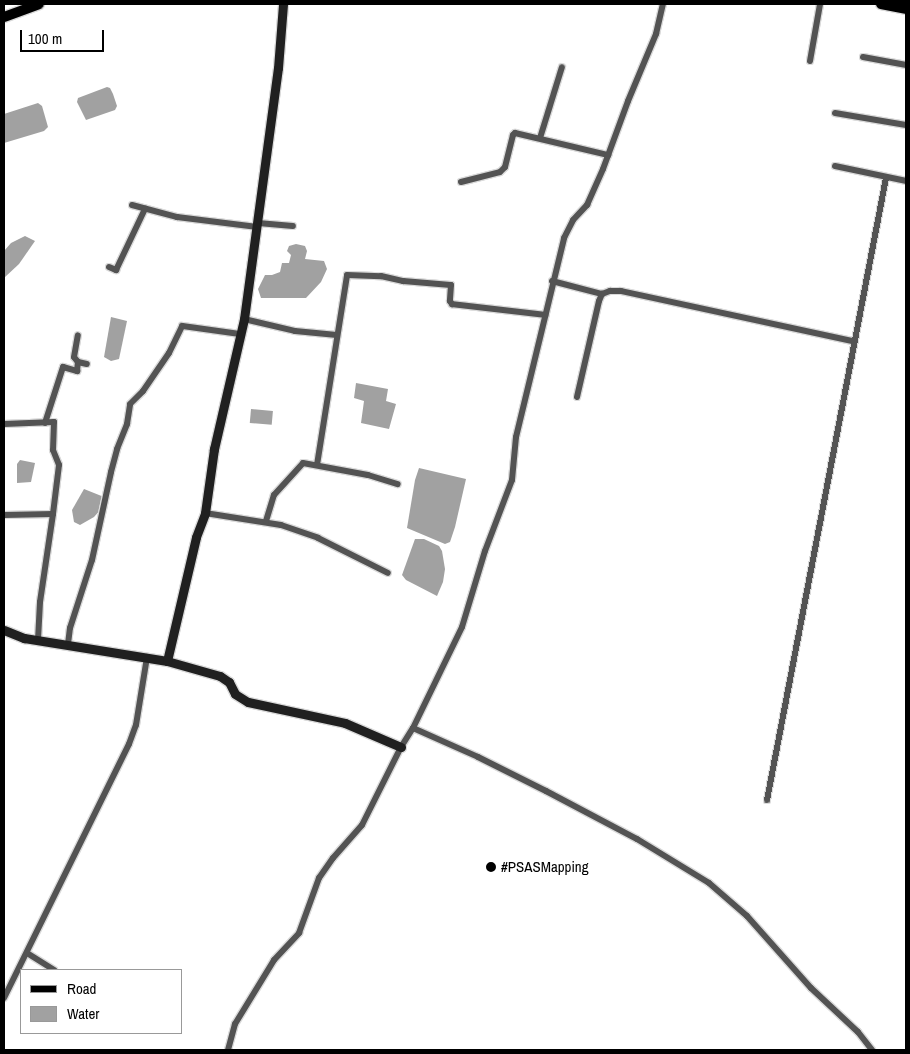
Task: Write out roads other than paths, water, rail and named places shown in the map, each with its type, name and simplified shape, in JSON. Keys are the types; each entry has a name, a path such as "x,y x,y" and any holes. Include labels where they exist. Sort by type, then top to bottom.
{"main road":[{"path":"4,17 39,4"},
{"path":"881,4 902,7"}],"street":[{"path":"167,661 196,537 204,514 214,449 244,319 278,68 284,4"},
{"path":"228,1050 235,1024 274,960 300,933 319,878 333,858 362,826 401,747 413,728 462,627 485,551 512,480 516,437 564,238 573,220 587,205 656,34 663,4"},
{"path":"810,61 820,4"},
{"path":"863,57 906,65"},
{"path":"540,138 562,66"},
{"path":"835,113 906,125"},
{"path":"461,182 500,172 505,167 515,133 608,155"},
{"path":"835,166 906,181"},
{"path":"767,800 853,341 886,178"},
{"path":"132,205 205,222 293,226"},
{"path":"109,267 116,270 146,209"},
{"path":"317,465 346,278 349,274 451,284 450,301 452,304 545,315"},
{"path":"552,282 602,294 621,291 853,341"},
{"path":"577,397 602,294"},
{"path":"244,319 295,331 337,336"},
{"path":"68,644 70,628 92,560 111,472 117,449 127,424 130,404 143,391 169,353 182,326 240,334"},
{"path":"78,335 74,358 78,362 87,364"},
{"path":"44,423 63,368 77,371 78,362"},
{"path":"4,424 54,422 55,426 53,450 59,465 40,602 38,639"},
{"path":"266,521 274,495 303,463 368,475 398,484"},
{"path":"4,515 53,514"},
{"path":"204,514 266,521 318,538 388,573"},
{"path":"4,630 24,638 167,661 220,676 229,682 235,694 248,702 345,723 401,747"},
{"path":"4,998 129,744 136,725 146,658"},
{"path":"413,728 478,757 546,791 637,839 708,883 752,921 811,988 858,1032 872,1050"},
{"path":"27,953 52,969"}],"water":[{"path":"107,87 110,88 113,94 117,106 115,110 86,120 77,102 78,98"},
{"path":"38,103 42,106 48,127 44,131 4,143 4,114"},
{"path":"25,236 35,241 19,264 4,278 4,251 11,243"},
{"path":"296,244 305,246 307,251 305,259 324,261 327,269 321,282 306,298 261,298 258,289 265,275 280,272 282,263 289,263 291,255 287,251 289,246"},
{"path":"111,317 127,321 119,359 111,361 104,357"},
{"path":"356,383 388,389 386,401 396,404 389,429 361,423 364,401 354,398"},
{"path":"251,409 273,411 272,425 250,423"},
{"path":"20,460 35,463 31,482 17,483 17,464"},
{"path":"419,468 466,479 455,527 450,542 445,544 407,528 415,480"},
{"path":"84,489 104,497 102,508 94,517 80,525 74,522 72,510"},
{"path":"415,539 424,539 439,546 442,551 445,569 443,582 437,596 406,580 402,575"}],"place":[{"name":"#PSASMapping","path":"491,867"}]}
